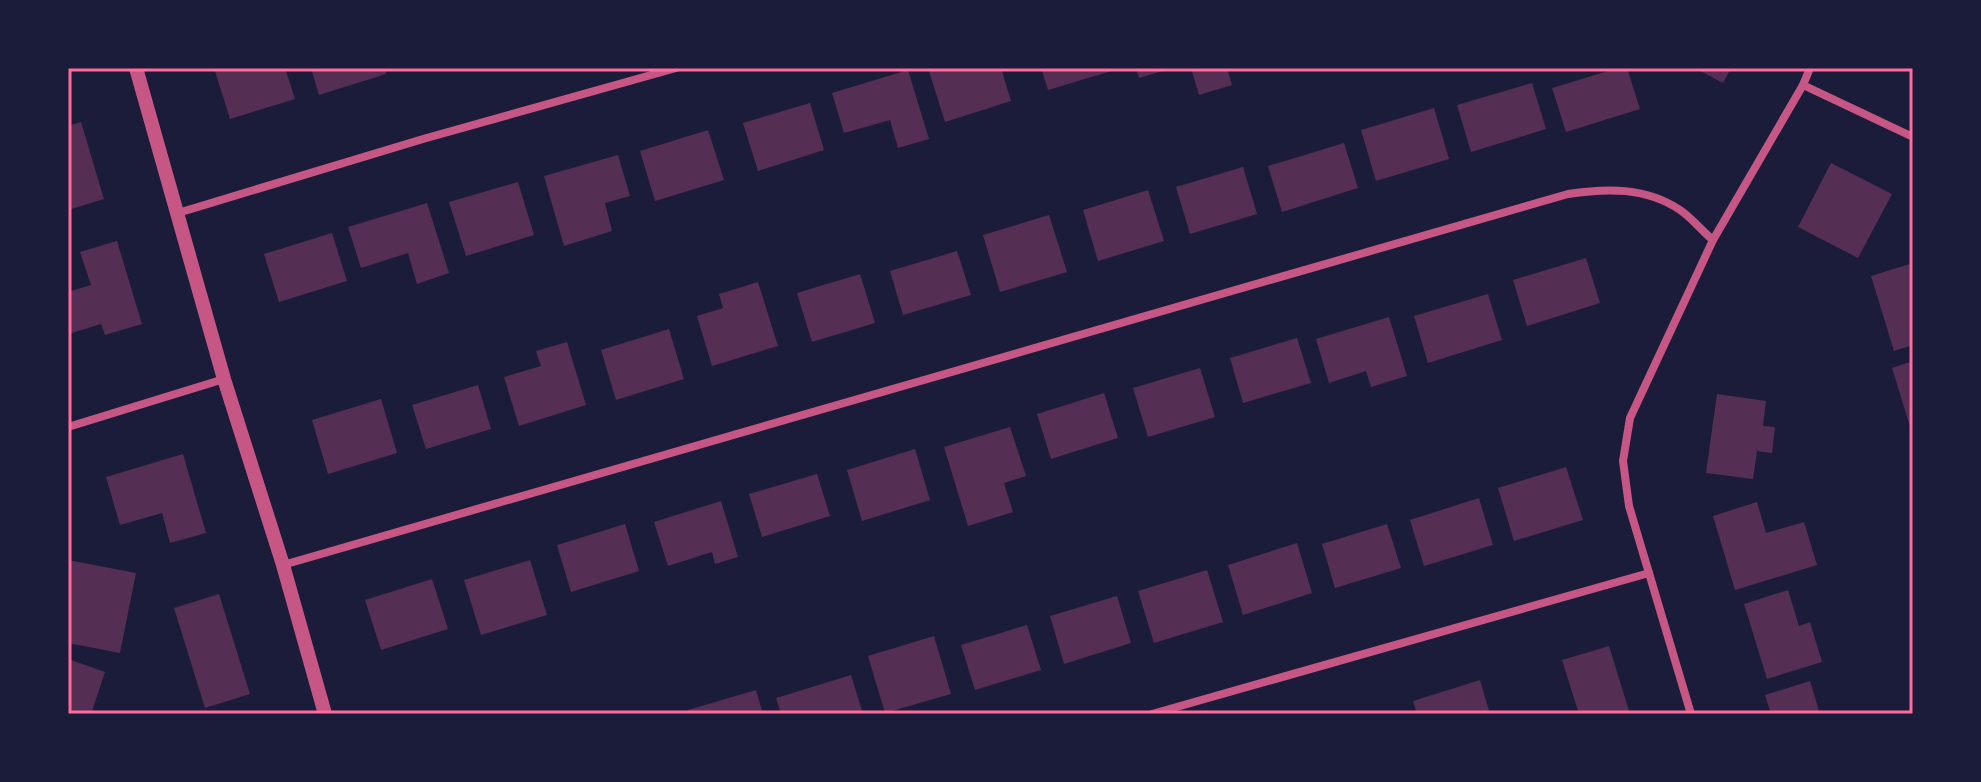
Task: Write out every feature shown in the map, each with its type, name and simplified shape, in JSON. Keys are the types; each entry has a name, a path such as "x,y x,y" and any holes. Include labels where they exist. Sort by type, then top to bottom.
{"street":[{"path":"136,68 224,379 283,565 325,714"},
{"path":"178,213 423,139 676,68"},
{"path":"1691,714 1629,506 1623,461 1630,418 1713,240 1810,68"},
{"path":"1803,85 1913,137"},
{"path":"283,565 1568,194 1605,188 1642,193 1680,209 1713,240"},
{"path":"68,427 224,379"},
{"path":"1152,714 1649,573"}],"building":[{"path":"214,68 285,68 295,99 230,119"},
{"path":"311,68 385,68 386,74 319,95"},
{"path":"928,68 1001,68 1011,101 945,122"},
{"path":"1041,68 1118,68 1118,69 1048,90"},
{"path":"1136,68 1169,68 1169,69 1139,78"},
{"path":"1191,68 1227,68 1232,85 1199,95"},
{"path":"1627,68 1640,109 1566,132 1552,88"},
{"path":"1695,68 1731,68 1723,83"},
{"path":"908,70 929,139 898,148 890,120 844,133 832,93"},
{"path":"1532,83 1546,129 1471,152 1457,105"},
{"path":"810,103 824,150 758,171 743,123"},
{"path":"1434,108 1449,159 1376,181 1361,130"},
{"path":"81,122 104,199 68,210 68,126"},
{"path":"708,130 724,180 655,201 640,151"},
{"path":"1344,143 1358,188 1282,212 1268,166"},
{"path":"618,155 630,196 605,203 612,231 564,246 544,176"},
{"path":"1831,163 1892,194 1858,258 1798,227"},
{"path":"1243,167 1257,214 1190,234 1176,187"},
{"path":"518,182 534,235 466,256 449,202"},
{"path":"1148,190 1164,241 1098,261 1083,210"},
{"path":"427,203 449,273 417,284 408,253 361,268 348,227"},
{"path":"1049,215 1067,272 1000,292 983,235"},
{"path":"332,233 347,281 279,302 264,254"},
{"path":"117,241 142,324 105,335 101,324 69,334 68,292 91,285 80,252"},
{"path":"957,251 971,295 903,315 890,271"},
{"path":"1586,258 1600,303 1527,326 1513,280"},
{"path":"1913,263 1913,345 1894,351 1871,276"},
{"path":"860,274 875,323 812,342 797,293"},
{"path":"758,282 778,346 712,366 697,316 723,308 719,294"},
{"path":"1488,294 1502,340 1428,363 1414,316"},
{"path":"1389,317 1407,376 1371,387 1366,371 1329,383 1316,339"},
{"path":"669,329 684,379 616,400 601,350"},
{"path":"1297,338 1311,383 1243,403 1230,358"},
{"path":"567,342 586,405 519,426 504,377 541,366 536,351"},
{"path":"1913,361 1913,432 1912,433 1892,368"},
{"path":"1200,368 1215,417 1148,437 1133,388"},
{"path":"478,385 491,429 426,449 412,405"},
{"path":"1104,393 1118,438 1051,459 1037,414"},
{"path":"1717,394 1766,401 1763,426 1775,427 1772,453 1757,451 1753,479 1706,473"},
{"path":"381,399 397,453 328,474 312,420"},
{"path":"1010,427 1026,476 1004,483 1013,512 968,526 944,447"},
{"path":"915,449 930,500 862,521 847,470"},
{"path":"183,454 206,533 170,543 162,513 120,525 106,477"},
{"path":"1566,467 1583,520 1514,541 1498,488"},
{"path":"817,474 830,516 762,537 749,494"},
{"path":"1479,498 1493,545 1424,566 1410,520"},
{"path":"721,501 738,557 715,564 712,552 668,566 654,522"},
{"path":"1757,502 1766,533 1804,522 1817,565 1735,590 1713,516"},
{"path":"625,524 639,571 571,592 557,545"},
{"path":"1387,524 1401,568 1335,588 1322,544"},
{"path":"1297,543 1312,593 1243,615 1228,565"},
{"path":"68,560 136,573 120,653 68,643"},
{"path":"530,560 547,615 481,635 464,580"},
{"path":"1207,570 1223,622 1154,643 1138,591"},
{"path":"432,579 448,629 381,650 365,600"},
{"path":"1788,590 1799,626 1810,622 1822,662 1767,679 1744,604"},
{"path":"219,594 250,694 205,708 174,608"},
{"path":"1117,596 1131,643 1064,664 1050,616"},
{"path":"1027,625 1041,670 975,690 961,645"},
{"path":"934,636 951,694 885,713 868,656"},
{"path":"1609,646 1630,714 1579,714 1562,660"},
{"path":"68,659 105,672 91,714 68,714"},
{"path":"851,675 863,714 781,714 776,698"},
{"path":"1480,680 1490,714 1417,714 1413,701"},
{"path":"1810,681 1820,714 1771,714 1765,695"},
{"path":"756,690 763,714 689,714 688,710"}]}
